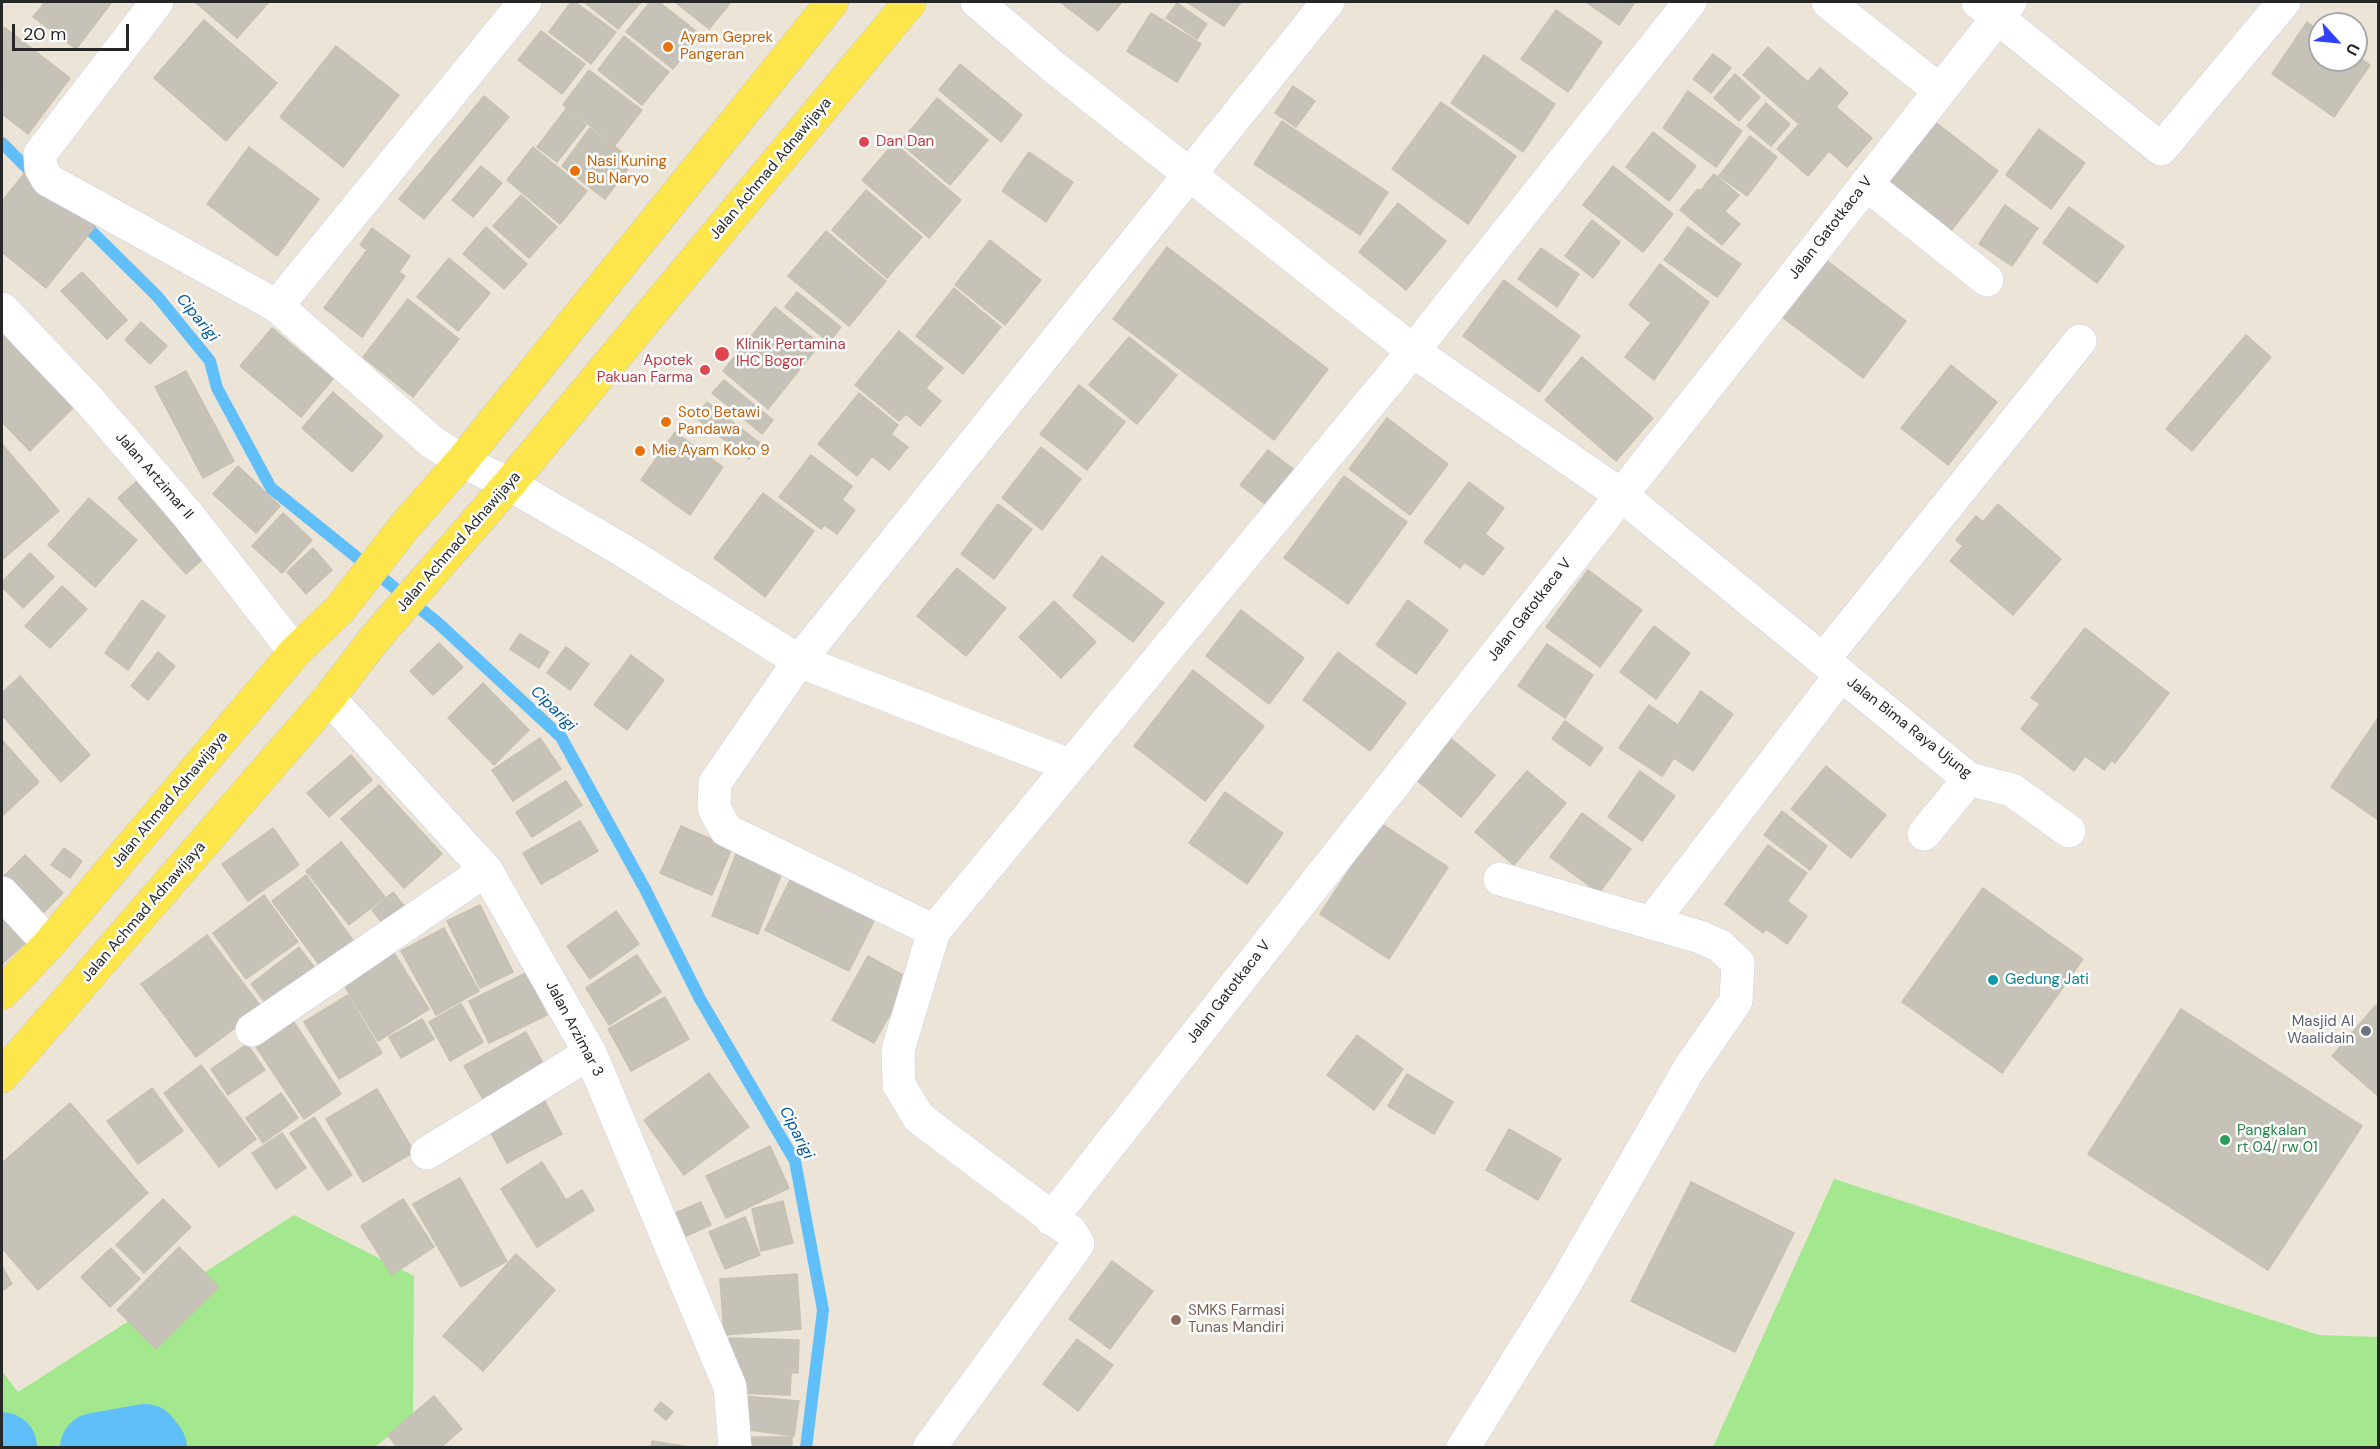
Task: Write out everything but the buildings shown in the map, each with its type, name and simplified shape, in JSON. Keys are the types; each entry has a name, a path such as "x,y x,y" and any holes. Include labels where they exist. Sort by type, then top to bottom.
{"main road":[{"path":"462,461 832,2"},
{"name":"Jalan Achmad Adnawijaya","path":"2,1076 329,698 376,637 509,484 910,2"},
{"name":"Jalan Ahmad Adnawijaya","path":"2,993 49,944 305,642 340,609 405,526 462,461"},
{"path":"305,642 355,664"}],"street":[{"path":"157,2 40,154 41,168 48,180 276,306 432,442 624,551 799,661 1069,765"},
{"path":"276,306 525,2"},
{"name":"Jalan Bima Raya Ujung","path":"977,2 1413,351 1621,495 1969,779 2012,789 2068,831"},
{"path":"934,931 726,830 714,808 715,783 799,661 1188,172 1328,2"},
{"path":"929,1448 1073,1254 1078,1244 1051,1219 919,1118 899,1085 898,1050 934,931 1413,351 1690,2"},
{"path":"1828,2 1939,90"},
{"path":"1995,7 2161,149 2284,2"},
{"name":"Jalan Gatotkaca V","path":"1051,1219 1866,184 1939,90 1995,7"},
{"path":"1866,184 1987,279"},
{"name":"Jalan Artzimar II","path":"2,309 89,400 188,515 305,642"},
{"path":"1651,923 1832,667 2080,341"},
{"name":"Jalan Arzimar 3","path":"329,698 486,870 590,1053 730,1387 735,1448"},
{"path":"1924,834 1969,779"},
{"path":"252,1030 486,870"},
{"path":"1463,1448 1564,1286 1689,1069 1736,1001 1738,963 1720,946 1700,937 1500,879"},
{"path":"2,893 49,944"},
{"path":"427,1154 590,1053"}],"green space":[{"path":"1834,1179 2319,1335 2378,1337 2378,1447 1713,1447"},
{"path":"294,1215 414,1276 413,1417 375,1447 2,1447 2,1371 18,1392"}],"waterway":[{"name":"Ciparigi","path":"2,143 35,176"},
{"name":"Ciparigi","path":"79,219 157,296 210,361 217,388 271,488 438,623 561,737 645,889 700,999 795,1161 823,1310 806,1448"},
{"path":"95,1448 145,1439 152,1448"}],"place":[{"name":"Ayam Geprek Pangeran","path":"668,47"},
{"name":"Dan Dan","path":"864,142"},
{"name":"Nasi Kuning Bu Naryo","path":"575,171"},
{"name":"Klinik Pertamina IHC Bogor","path":"722,354"},
{"name":"Apotek Pakuan Farma","path":"705,370"},
{"name":"Soto Betawi Pandawa","path":"666,422"},
{"name":"Mie Ayam Koko 9","path":"640,451"},
{"name":"Gedung Jati","path":"1993,980"},
{"name":"Masjid Al Waalidain","path":"2366,1031"},
{"name":"Pangkalan rt 04/ rw 01","path":"2225,1140"},
{"name":"SMKS Farmasi Tunas Mandiri","path":"1176,1320"}]}
